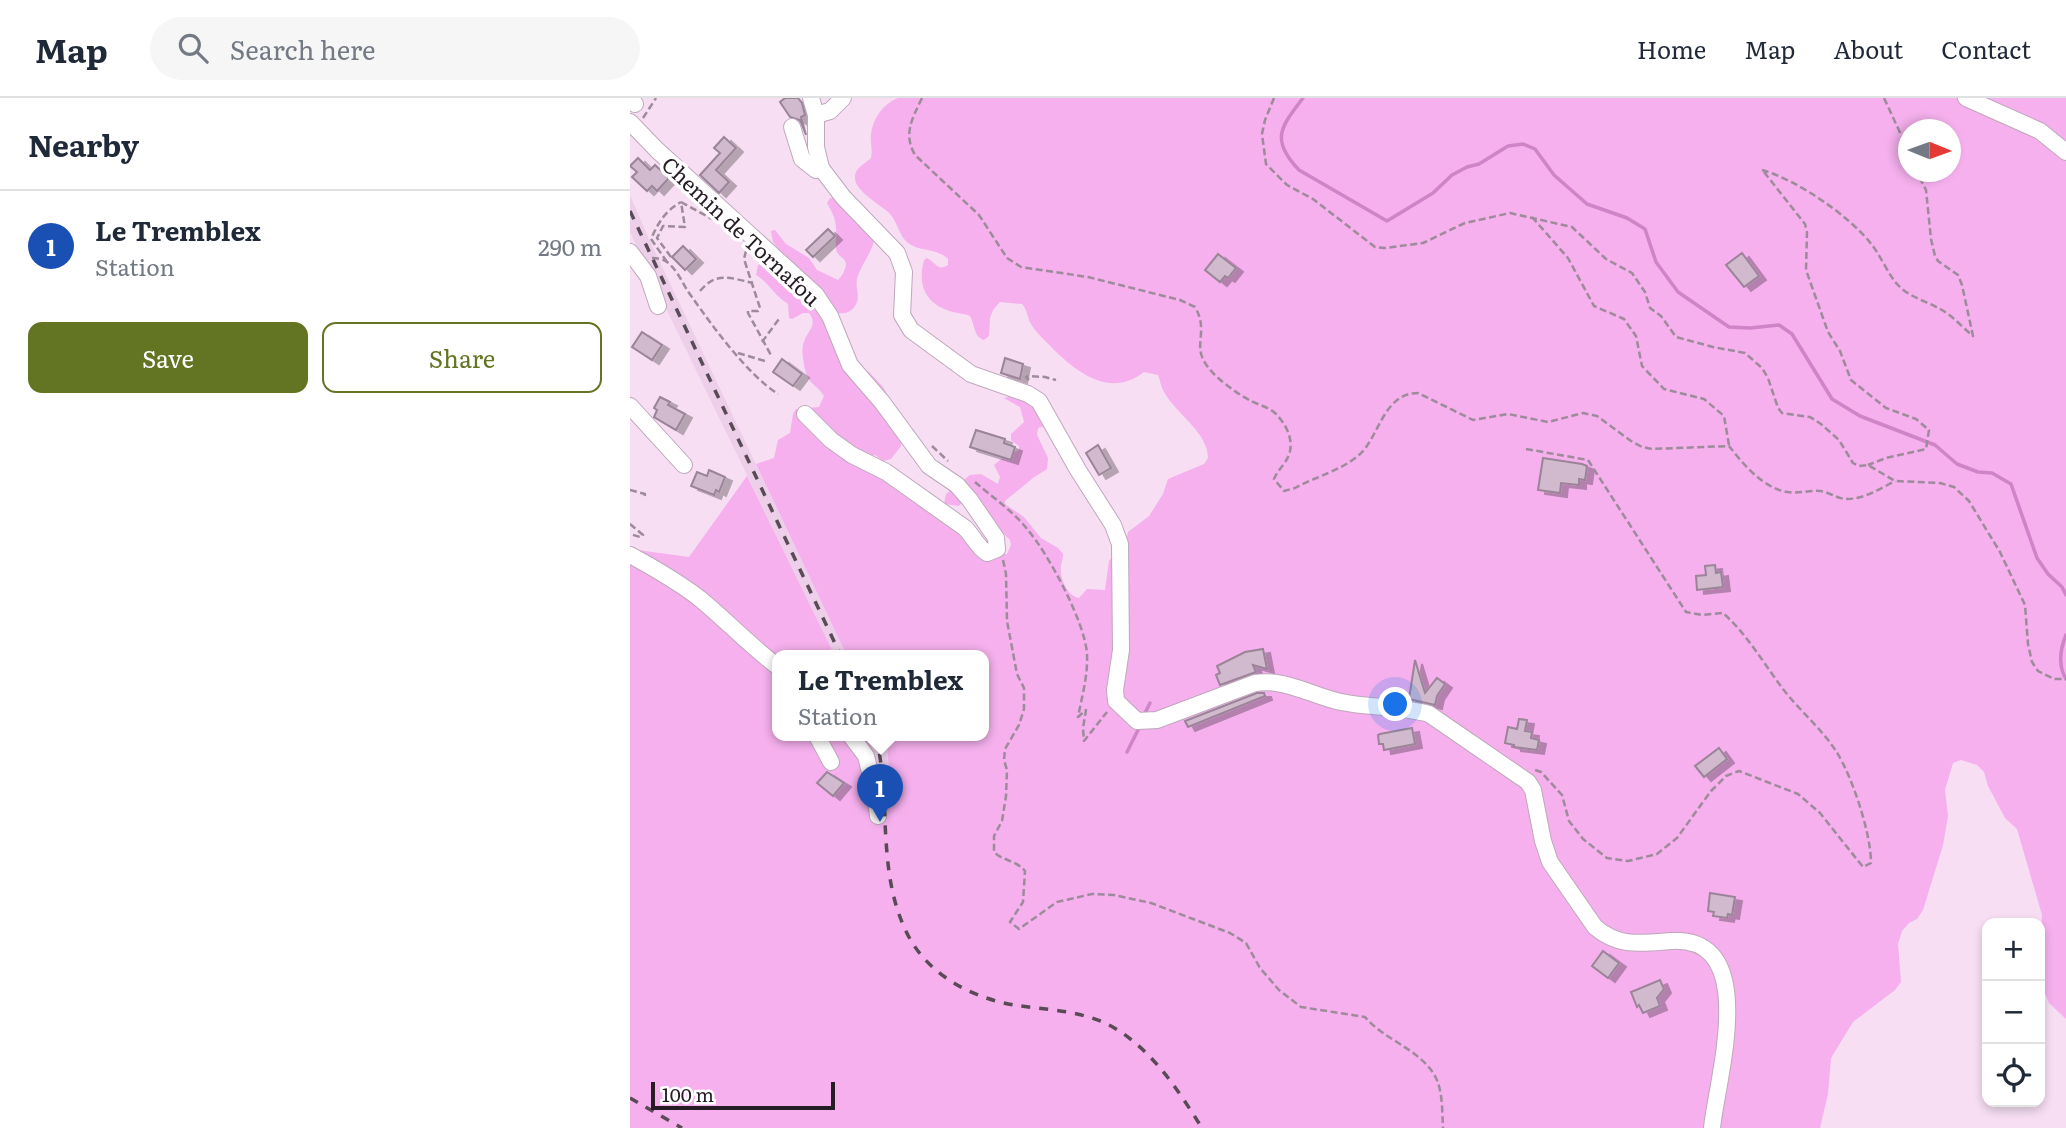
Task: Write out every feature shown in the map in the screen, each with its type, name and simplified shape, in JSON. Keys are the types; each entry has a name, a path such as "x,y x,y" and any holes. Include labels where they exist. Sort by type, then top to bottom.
{"street":[{"path":"811,98 816,115 816,147 821,168 843,197 897,253 904,272 902,315 911,330 971,374 1034,397 1044,407 1078,470 1113,524 1120,544 1121,650 1116,701 1137,721 1157,720 1255,682 1271,682 1342,702 1429,714 1519,774 1534,790 1543,841 1550,862 1595,928 1604,936 1626,944 1686,941 1701,945 1713,954 1719,964 1728,1004 1712,1128"},
{"path":"816,115 831,111 843,98"},
{"path":"1966,98 2040,131 2066,152"},
{"name":"Chemin de Tornafou","path":"630,122 657,150 816,295 830,316 850,365 882,402 929,466 957,485 970,500 996,538 997,549"},
{"path":"792,127 802,159 816,170 821,168"},
{"path":"632,255 648,276 658,306"},
{"path":"630,406 684,465"},
{"path":"805,415 831,440 852,455 887,472 965,528 982,550 987,553 997,549"},
{"path":"630,555 691,592 772,662"},
{"path":"820,741 831,762"},
{"path":"855,741 866,756 878,816"}],"path":[{"path":"922,98 911,121 909,143 915,155 979,215 1007,258 1021,267 1088,276 1180,300 1195,307 1202,326 1200,347 1203,359 1228,386 1250,401 1274,412 1290,436 1287,460 1274,479 1284,491 1361,454 1391,407 1403,395 1418,393 1473,419 1508,414 1548,422 1583,413 1597,416 1642,447 1652,449 1729,446"},
{"path":"1274,98 1262,134 1266,164 1287,185 1313,199 1375,247 1423,243 1465,223 1510,213 1572,227 1606,259 1632,273 1645,292 1650,308 1661,316 1676,337 1745,353 1762,368 1782,413 1810,418 1821,424 1839,440 1853,463 1859,466 1926,449 1929,430 1916,419 1886,408 1852,380 1840,351 1828,332 1806,270 1805,224 1762,170 1775,174 1815,197 1863,233 1883,259 1896,284 1916,298 1942,310 1973,336 1958,275 1935,256 1926,190 1922,182"},
{"path":"1884,98 1898,128"},
{"path":"671,257 656,238 663,226 685,227 681,202 670,208 658,223 651,239 710,323 759,379 778,394"},
{"path":"1532,216 1568,258 1594,306 1624,319 1636,336 1642,366 1664,388 1704,399 1724,416 1729,446 1750,471 1778,489 1788,492 1830,492 1842,499 1856,498 1895,481 1940,483 1954,487 1969,501 2000,552 2025,605 2032,662 2038,671 2054,679 2066,680"},
{"path":"632,255 667,262"},
{"path":"744,256 760,310 748,313 772,357"},
{"path":"700,291 709,281 721,277 753,283"},
{"path":"762,342 779,319"},
{"path":"737,353 765,361"},
{"path":"1034,397 1035,391 1027,376 1056,380"},
{"path":"928,442 953,466"},
{"path":"1526,449 1588,460 1686,612 1702,615 1723,613 1735,623 1785,691 1835,750 1850,779 1871,847 1871,863 1863,867 1820,813 1798,794 1739,771 1726,776 1711,791 1677,838 1657,854 1628,862 1607,858 1583,839 1569,821 1562,795 1541,772 1530,768"},
{"path":"1868,465 1895,481"},
{"path":"975,482 1026,526 1080,622 1087,652 1086,685 1078,717 1086,710 1083,739 1086,739 1116,701"},
{"path":"630,490 645,494 644,499"},
{"path":"630,524 643,534 640,537 630,534"},
{"path":"997,549 1006,574 1007,621 1017,674 1024,688 1024,709 1019,725 1005,749 1006,796 1002,821 994,836 994,852 1000,858 1020,865 1024,871 1023,902 1010,922 1019,929 1057,902 1104,894 1151,903 1230,933 1246,943 1260,968 1279,990 1301,1007 1365,1017 1373,1027 1415,1055 1436,1079 1440,1091 1443,1128"}],"shaded area":[{"path":"898,98 2066,98 2066,1019 2049,1003 2045,993 2045,918 2042,918 2017,829 2005,818 1988,786 1984,772 1977,765 1961,760 1953,763 1945,790 1948,816 1943,845 1923,910 1917,919 1902,931 1898,944 1901,982 1895,990 1853,1022 1831,1058 1828,1094 1820,1128 630,1128 630,549 689,557 747,476 832,650 772,650 772,741 871,741 880,805 888,779 886,741 989,741 989,650 844,650 756,464 774,458 778,440 790,433 796,409 819,407 824,396 810,381 802,353 812,317 809,313 803,313 789,318 788,304 756,275 758,265 763,263 775,267 784,256 773,242 771,231 775,230 786,244 809,258 817,270 838,280 846,265 836,249 835,222 827,203 830,198 835,198 874,238 857,279 858,300 855,306 844,313 830,312 846,347 862,369 869,372 883,387 886,392 887,411 899,420 901,446 891,459 883,461 875,455 863,457 997,554 1007,554 1010,540 962,502 959,506 944,504 946,494 970,475 981,474 998,484 1000,477 994,465 1007,454 1019,450 1019,446 1011,440 1011,434 1024,422 1020,407 1004,398 1020,397 1030,402 1044,426 1038,428 1037,435 1048,458 1047,469 1005,501 1005,504 1024,517 1041,538 1063,554 1063,580 1075,597 1079,598 1087,589 1105,590 1109,561 1116,558 1125,545 1128,532 1149,516 1163,494 1168,479 1204,464 1208,458 1203,440 1169,400 1158,375 1144,372 1132,380 1120,383 1096,380 1074,367 1038,334 1022,304 1000,302 993,310 989,336 984,340 976,333 970,316 944,309 930,299 923,286 924,260 927,258 937,266 945,267 948,265 948,259 939,253 908,243 890,214 865,194 856,182 858,169 871,158 871,134 880,112"},
{"path":"630,195 844,650 832,650 630,232"},
{"path":"871,741 886,741 889,765 888,789 880,806"}],"building":[{"path":"785,98 798,98 802,103 805,115 801,117 806,135 800,120 790,117 780,102"},
{"path":"724,137 736,148 716,170 729,182 719,193 700,175 720,153 714,148"},
{"path":"638,158 650,170 655,165 669,178 657,191 652,186 647,191 632,177 637,172 630,166"},
{"path":"828,229 835,236 813,257 806,250"},
{"path":"683,246 696,259 685,270 672,257"},
{"path":"1742,253 1759,276 1744,287 1726,265"},
{"path":"1218,254 1236,268 1228,278 1225,276 1220,282 1205,270"},
{"path":"642,332 662,345 652,360 632,347"},
{"path":"1005,358 1023,364 1020,379 1001,373"},
{"path":"782,359 802,374 793,386 773,372"},
{"path":"660,397 670,402 668,405 685,414 676,430 654,417 657,410 654,408"},
{"path":"976,430 1005,439 1004,443 1015,447 1011,460 970,447"},
{"path":"1098,445 1111,468 1099,475 1086,453"},
{"path":"1543,458 1587,466 1585,480 1579,479 1579,485 1561,483 1560,493 1538,490"},
{"path":"709,470 725,477 719,492 716,490 714,495 691,486 697,472 707,476"},
{"path":"1715,565 1716,573 1721,572 1723,587 1697,590 1696,576 1706,575 1705,566"},
{"path":"1263,649 1267,669 1253,665 1256,672 1220,685 1216,675 1220,673 1217,666 1245,652"},
{"path":"1415,660 1425,693 1437,678 1445,684 1435,705 1409,699"},
{"path":"1257,693 1264,693 1265,696 1188,727 1185,721"},
{"path":"1519,719 1527,720 1525,731 1532,732 1531,738 1539,740 1537,750 1505,743 1508,727 1517,729"},
{"path":"1412,728 1415,744 1384,750 1383,744 1379,744 1380,734"},
{"path":"1719,748 1727,759 1704,777 1695,766"},
{"path":"827,772 844,783 833,796 817,783"},
{"path":"1710,893 1735,897 1732,915 1728,914 1727,918 1713,916 1714,912 1708,911"},
{"path":"1603,951 1619,963 1608,978 1592,966"},
{"path":"1660,980 1664,989 1657,998 1660,1006 1643,1013 1639,1005 1637,1007 1631,992"}],"waterway":[{"path":"1303,98 1289,117 1282,133 1284,150 1290,159 1299,170 1387,221 1433,193 1452,175 1479,164 1508,146 1523,144 1535,149 1554,175 1587,204 1627,218 1645,229 1656,262 1678,292 1729,327 1779,325 1792,334 1832,399 1860,416 1935,445 1957,464 1978,472 1992,473 2011,484 2037,558 2066,595"},
{"path":"2066,635 2061,657 2066,679"},
{"path":"1144,715 1150,703"},
{"path":"1127,752 1140,726"}],"railway":[{"path":"630,211 838,650"},
{"path":"877,741 891,883 905,929 924,958 949,980 980,996 1014,1005 1076,1014 1100,1021 1126,1035 1163,1071 1202,1128"},
{"path":"630,1098 682,1128"}],"place":[{"name":"Le Tremblex","path":"880,822"}]}
